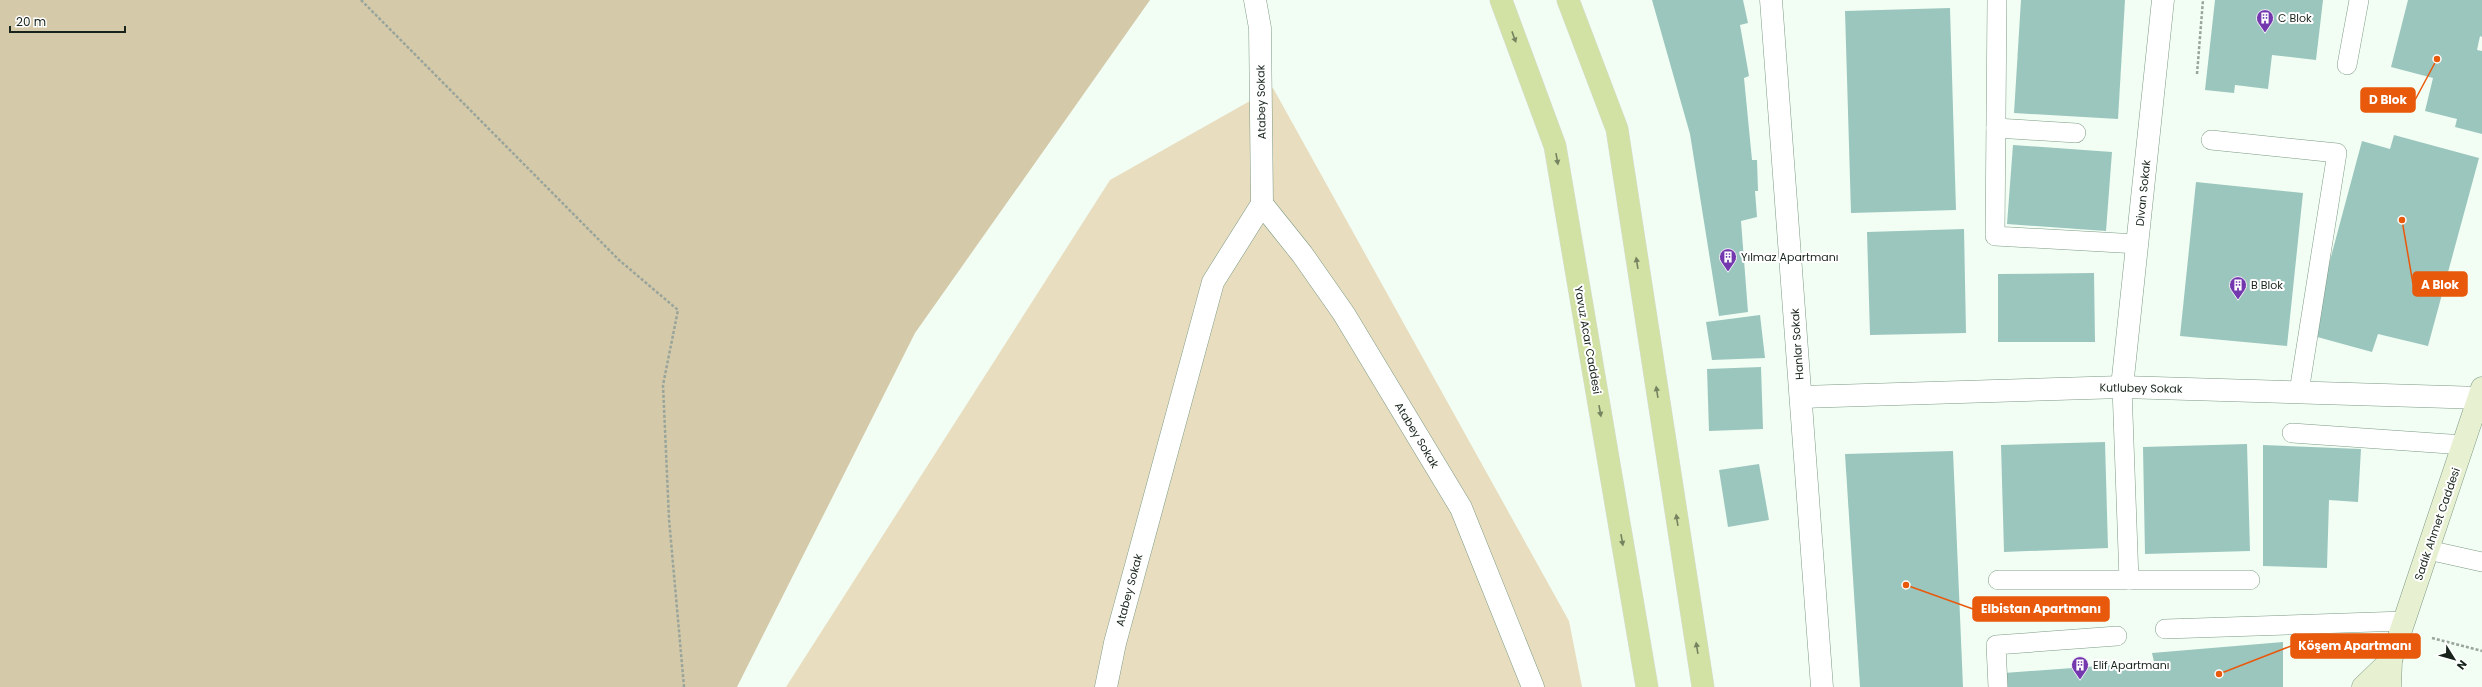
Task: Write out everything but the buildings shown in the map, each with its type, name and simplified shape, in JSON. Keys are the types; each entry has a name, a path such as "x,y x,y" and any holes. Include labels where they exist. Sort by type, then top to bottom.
{"main road":[{"name":"Yavuz Acar Caddesi","path":"1501,0 1555,146 1647,687"},
{"path":"1568,0 1616,129 1703,687"},
{"name":"Sadık Ahmet Caddesi","path":"2390,687 2391,660 2481,394"},
{"name":"Sadık Ahmet Caddesi","path":"2363,687 2391,660"}],"street":[{"name":"Atabey Sokak","path":"1106,687 1115,644 1213,282 1262,204 1260,28 1255,0"},
{"name":"Hanlar Sokak","path":"1771,0 1822,687"},
{"name":"Divan Sokak","path":"2122,387 2163,0"},
{"name":"Atabey Sokak","path":"1262,204 1302,254 1344,314 1461,508 1533,687"},
{"name":"Kutlubey Sokak","path":"1801,398 2122,387 2299,392 2481,394"}],"lane":[{"path":"1997,0 1995,236 2138,244"},
{"path":"2347,65 2359,0"},
{"path":"1996,128 2076,133"},
{"path":"2211,140 2337,153 2299,392"},
{"path":"2122,387 2129,580"},
{"path":"2292,433 2464,445"},
{"path":"2428,550 2482,562"},
{"path":"1998,580 2250,580"},
{"path":"2165,629 2403,625"},
{"path":"1998,687 1996,645 2117,636"}],"path":[{"path":"361,0 619,260 678,310 663,385 669,519 684,687"},
{"path":"2197,74 2203,0"},
{"path":"2403,625 2482,651"}],"shaded area":[{"path":"0,0 1150,0 915,333 737,687 0,687"},
{"path":"1273,88 1569,621 1582,687 786,687 1110,180"}],"place":[{"name":"C Blok","path":"2265,33"},
{"name":"D Blok","path":"2437,59"},
{"name":"A Blok","path":"2402,220"},
{"name":"Yılmaz Apartmanı","path":"1728,272"},
{"name":"B Blok","path":"2238,300"},
{"name":"Elbistan Apartmanı","path":"1906,585"},
{"name":"Köşem Apartmanı","path":"2219,674"},
{"name":"Elif Apartmanı","path":"2080,680"}]}
